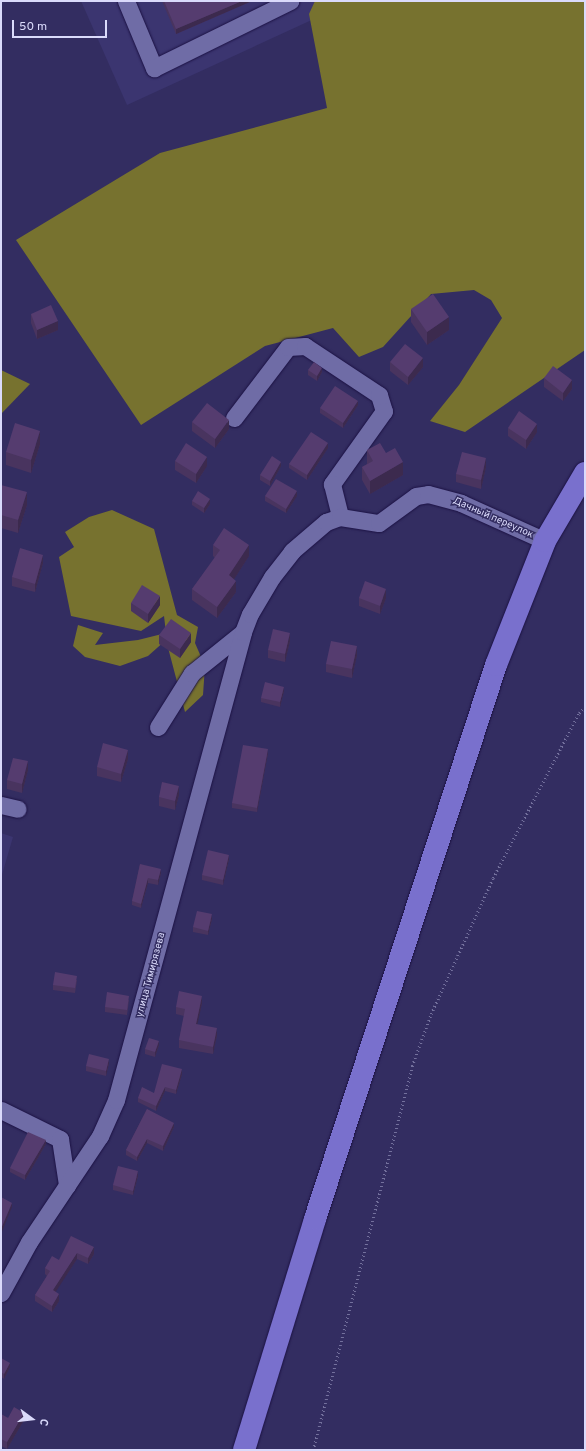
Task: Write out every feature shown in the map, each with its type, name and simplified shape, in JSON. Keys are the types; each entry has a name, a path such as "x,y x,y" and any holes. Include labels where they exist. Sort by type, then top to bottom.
{"main road":[{"path":"244,1450 318,1212 496,666 545,541 585,473"}],"street":[{"path":"126,1 154,68 290,1"},
{"path":"158,727 192,673 243,632 269,583 292,551 326,522 340,517 332,484 384,411 379,395 305,346 288,347 234,418"},
{"name":"Дачный переулок","path":"340,517 379,523 416,496 428,494 462,503 545,541"},
{"name":"улица Тимирязева","path":"1,1293 29,1242 100,1136 116,1100 243,632"},
{"path":"1,805 18,809"},
{"path":"1,1110 60,1139 67,1185"}],"path":[{"path":"313,1450 412,1066 431,1014 493,878 579,713 585,707"}],"shaded area":[{"path":"81,1 353,1 127,105"},
{"path":"315,1 585,1 585,350 465,432 430,421 459,385 502,318 491,300 474,290 431,294 383,347 359,357 333,328 265,346 141,425 16,240 160,153 327,108 309,14"},
{"path":"1,370 30,384 1,414"},
{"path":"112,510 154,529 177,615 198,627 195,643 205,666 203,695 185,712 166,640 148,656 120,666 85,657 73,646 78,625 103,633 95,645 138,640 166,633 164,616 141,631 71,616 59,557 74,547 65,532 89,517"},
{"path":"1,833 13,837 1,878"}],"building":[{"path":"164,1 242,1 176,29"},
{"path":"433,294 449,317 427,332 411,309"},
{"path":"51,305 58,321 37,330 31,314"},
{"path":"405,344 423,358 408,377 390,362"},
{"path":"314,362 322,368 317,376 308,370"},
{"path":"553,366 572,380 563,393 544,378"},
{"path":"335,386 358,401 343,423 320,408"},
{"path":"207,403 229,420 215,439 192,422"},
{"path":"519,411 537,424 526,440 508,428"},
{"path":"15,423 40,431 31,460 6,452"},
{"path":"311,432 328,443 307,475 289,464"},
{"path":"186,443 207,457 196,474 175,461"},
{"path":"380,443 386,453 395,448 403,462 370,481 362,467 373,461 367,450"},
{"path":"462,452 486,458 481,480 456,474"},
{"path":"272,456 281,462 270,481 260,475"},
{"path":"276,479 297,491 286,509 265,496"},
{"path":"1,485 27,492 18,520 1,515"},
{"path":"198,491 210,499 204,508 192,501"},
{"path":"224,528 249,545 229,575 236,581 217,607 192,589 220,550 213,545"},
{"path":"20,548 43,555 35,584 12,577"},
{"path":"365,581 386,589 380,606 359,598"},
{"path":"142,585 160,596 148,614 131,603"},
{"path":"171,619 191,633 180,649 159,635"},
{"path":"273,629 290,633 285,654 268,650"},
{"path":"331,641 357,646 352,669 326,664"},
{"path":"265,682 284,687 280,702 261,698"},
{"path":"103,743 128,750 121,774 97,767"},
{"path":"243,745 268,749 257,808 232,803"},
{"path":"13,758 28,761 22,784 7,780"},
{"path":"162,782 179,786 175,801 159,797"},
{"path":"208,850 229,855 223,880 202,875"},
{"path":"140,864 161,869 158,880 148,878 141,904 132,901"},
{"path":"197,911 212,914 208,931 193,927"},
{"path":"55,972 77,976 75,988 53,985"},
{"path":"179,991 202,996 196,1024 217,1028 213,1047 179,1040 185,1009 176,1007"},
{"path":"107,992 129,996 127,1010 105,1007"},
{"path":"149,1038 159,1041 155,1052 145,1049"},
{"path":"89,1054 109,1059 106,1071 86,1066"},
{"path":"162,1064 182,1069 176,1090 165,1087 156,1106 138,1098 142,1087 154,1093"},
{"path":"147,1109 174,1123 163,1146 147,1139 137,1157 126,1150"},
{"path":"28,1132 46,1140 25,1175 10,1168"},
{"path":"118,1166 138,1171 133,1191 113,1185"},
{"path":"1,1197 12,1203 1,1229"},
{"path":"71,1236 94,1247 88,1258 77,1253 53,1290 59,1294 52,1306 35,1295 50,1271 45,1268 52,1256 59,1260"},
{"path":"1,1358 10,1363 4,1374 1,1372"},
{"path":"14,1407 24,1413 7,1442 1,1439 1,1414 8,1418"}]}
